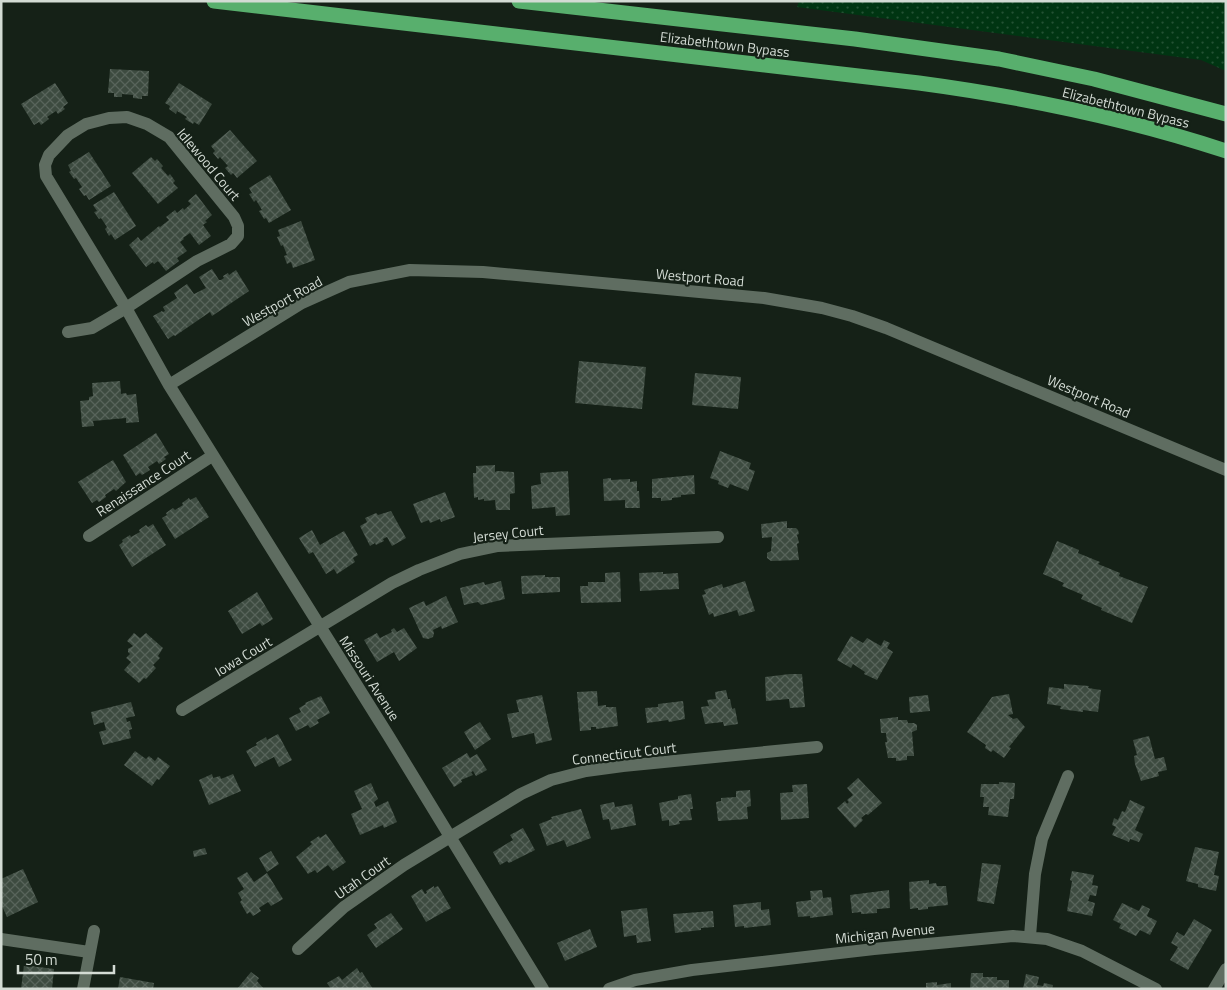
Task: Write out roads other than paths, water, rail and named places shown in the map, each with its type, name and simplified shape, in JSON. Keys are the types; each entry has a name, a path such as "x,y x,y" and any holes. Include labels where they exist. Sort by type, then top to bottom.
{"highway":[{"name":"Elizabethtown Bypass","path":"214,1 991,93 1061,106 1226,151"},
{"name":"Elizabethtown Bypass","path":"519,1 855,39 999,59 1094,79 1226,114"}],"street":[{"name":"Idlewood Court","path":"126,308 197,261 231,244 238,236 238,226 234,217 169,137 147,124 127,117 109,118 86,124 68,135 49,155 45,165 46,176 126,308 169,386"},
{"name":"Westport Road","path":"169,386 302,303 349,282 410,270 483,272 764,298 822,308 886,328 1226,470"},
{"path":"68,332 92,328 126,308"},
{"name":"Missouri Avenue","path":"169,386 388,735 543,989"},
{"name":"Renaissance Court","path":"89,536 212,456"},
{"name":"Jersey Court","path":"319,627 392,582 460,554 498,546 718,537"},
{"name":"Iowa Court","path":"182,710 319,627"},
{"name":"Connecticut Court","path":"450,838 521,794 551,780 568,775 623,766 817,747"},
{"path":"1030,936 1035,874 1042,839 1068,776"},
{"name":"Utah Court","path":"298,948 338,912 360,896 450,838"},
{"path":"84,989 94,931"},
{"name":"Michigan Avenue","path":"609,989 636,980 692,970 874,949 1013,936 1030,936 1055,941 1082,950 1156,989"},
{"path":"1,939 89,952"},
{"path":"1214,989 1226,969"}]}
